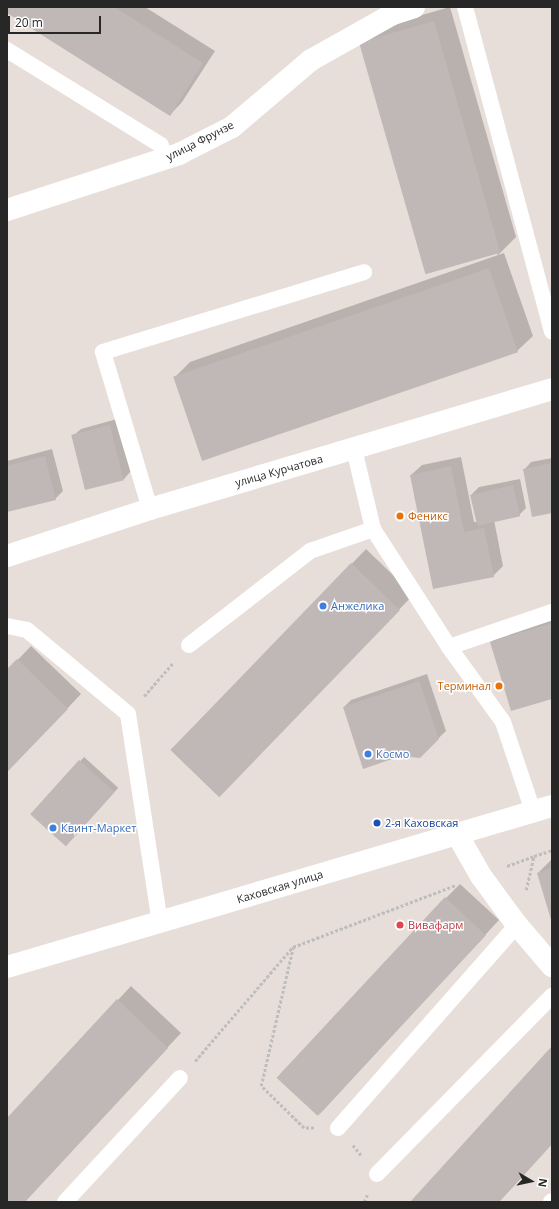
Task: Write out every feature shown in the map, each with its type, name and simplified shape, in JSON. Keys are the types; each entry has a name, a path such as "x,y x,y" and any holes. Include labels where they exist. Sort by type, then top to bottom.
{"street":[{"name":"улица Фрунзе","path":"7,210 179,154 232,127 311,60 392,14 414,7"},
{"name":"улица Курчатова","path":"7,556 150,509 354,450 552,388"},
{"name":"Каховская улица","path":"7,967 543,809"},
{"path":"457,834 481,876 517,925 552,964"}],"lane":[{"path":"465,7 552,332"},
{"path":"7,50 161,145"},
{"path":"150,509 103,352 364,272"},
{"path":"354,450 373,529 449,647 503,722 543,809"},
{"path":"189,646 310,551 373,529"},
{"path":"449,647 552,612"},
{"path":"7,626 27,630 128,714 160,923"},
{"path":"338,1128 517,925"},
{"path":"377,1174 552,996"},
{"path":"65,1202 180,1078"}],"path":[{"path":"128,714 189,646"},
{"path":"180,1078 293,947 552,850"},
{"path":"517,925 534,856"},
{"path":"293,947 261,1086 304,1128 338,1128 377,1174"}],"building":[{"path":"7,7 114,7 203,63 170,116 7,13"},
{"path":"434,21 500,253 425,274 359,42"},
{"path":"489,268 518,352 202,461 173,377"},
{"path":"110,425 124,480 85,490 71,435"},
{"path":"45,456 56,500 7,512 7,466"},
{"path":"552,463 552,513 532,517 523,469"},
{"path":"451,466 464,532 484,528 494,577 433,589 410,475"},
{"path":"513,485 520,516 477,526 470,495"},
{"path":"351,563 400,610 219,797 170,750"},
{"path":"552,623 552,699 511,711 490,642"},
{"path":"17,659 68,709 7,772 7,669"},
{"path":"419,681 439,739 420,758 401,756 363,769 343,707"},
{"path":"79,760 115,792 66,846 30,814"},
{"path":"552,868 552,923 537,873"},
{"path":"445,897 486,935 318,1116 277,1078"},
{"path":"117,999 168,1048 25,1202 7,1202 7,1118"},
{"path":"552,1046 552,1144 499,1202 410,1202"}],"place":[{"name":"Феникс","path":"400,516"},
{"name":"Анжелика","path":"323,606"},
{"name":"Терминал","path":"499,686"},
{"name":"Космо","path":"368,754"},
{"name":"2-я Каховская","path":"377,823"},
{"name":"Квинт-Маркет","path":"53,828"},
{"name":"Вивафарм","path":"400,925"}]}
